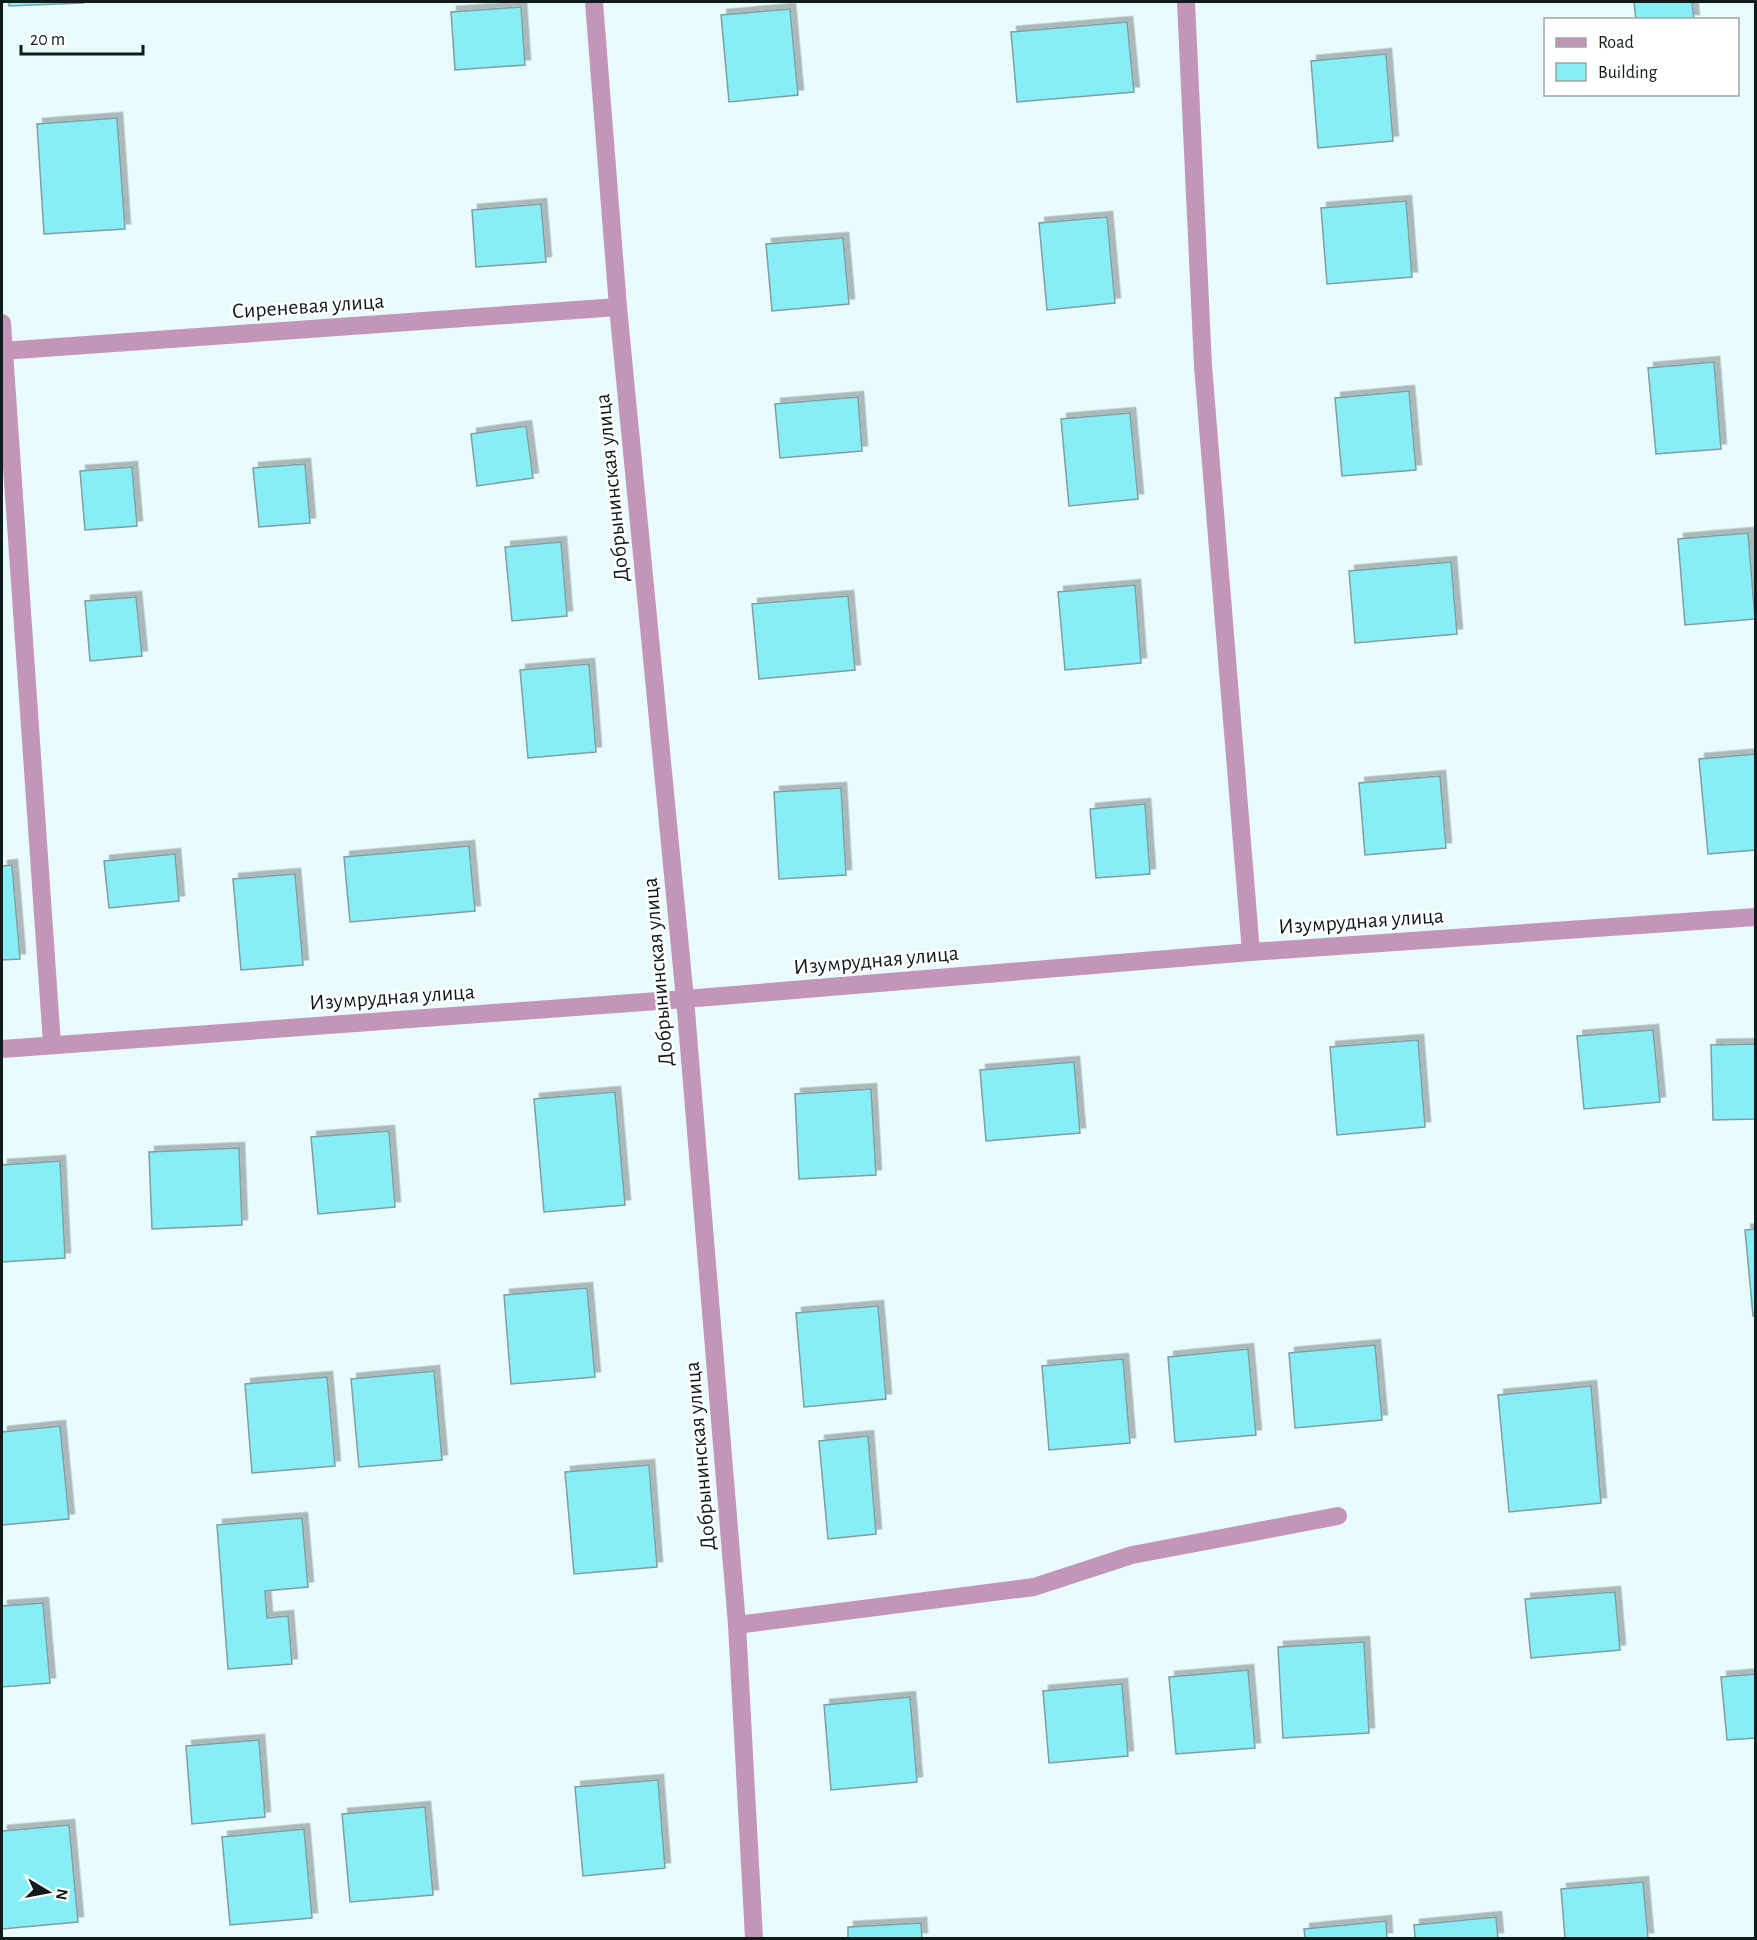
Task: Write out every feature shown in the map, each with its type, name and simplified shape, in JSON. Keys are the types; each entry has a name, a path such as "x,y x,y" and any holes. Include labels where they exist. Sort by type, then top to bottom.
{"street":[{"name":"Добрынинская улица","path":"594,2 618,307 685,999 737,1625 754,1938"},
{"path":"1186,2 1203,366 1251,952"},
{"name":"Сиреневая улица","path":"3,351 618,307"},
{"path":"2,323 52,1044"},
{"name":"Изумрудная улица","path":"2,1049 685,999 1251,952 1755,917"},
{"path":"737,1625 1034,1587 1132,1555 1338,1516"}],"building":[{"path":"9,2 83,2 83,3 9,6"},
{"path":"1634,2 1692,2 1694,18 1636,18"},
{"path":"521,7 525,65 455,70 451,12"},
{"path":"790,9 798,95 729,102 721,15"},
{"path":"1127,22 1134,92 1017,102 1011,32"},
{"path":"1386,54 1393,141 1318,148 1311,61"},
{"path":"117,118 125,229 44,234 37,124"},
{"path":"1406,201 1412,277 1327,284 1321,208"},
{"path":"541,204 546,262 476,267 472,210"},
{"path":"1107,217 1115,303 1047,310 1039,223"},
{"path":"843,238 849,304 772,311 766,244"},
{"path":"1714,362 1721,449 1656,454 1648,368"},
{"path":"1409,391 1416,470 1342,476 1335,398"},
{"path":"858,397 862,451 780,458 775,404"},
{"path":"1130,413 1138,499 1069,506 1061,419"},
{"path":"526,426 533,478 477,486 471,434"},
{"path":"305,464 310,523 259,527 253,468"},
{"path":"132,467 137,526 85,530 80,471"},
{"path":"1748,533 1755,619 1685,625 1678,539"},
{"path":"561,542 567,616 512,621 505,547"},
{"path":"1451,562 1457,634 1355,643 1349,571"},
{"path":"1135,585 1141,663 1065,670 1058,592"},
{"path":"848,596 855,670 759,679 752,604"},
{"path":"136,597 142,656 90,661 85,601"},
{"path":"589,664 596,752 528,758 520,670"},
{"path":"1756,754 1756,850 1708,854 1699,759"},
{"path":"1440,776 1446,848 1365,855 1359,783"},
{"path":"841,788 846,875 779,879 774,792"},
{"path":"1145,804 1150,874 1096,878 1090,809"},
{"path":"469,846 475,911 350,922 344,857"},
{"path":"175,854 179,901 109,908 104,861"},
{"path":"12,865 20,959 2,960 2,866"},
{"path":"295,874 303,965 241,970 233,879"},
{"path":"1653,1030 1660,1102 1584,1109 1577,1036"},
{"path":"1418,1040 1425,1127 1337,1135 1330,1047"},
{"path":"1756,1044 1756,1119 1713,1120 1711,1045"},
{"path":"1074,1062 1080,1133 986,1141 980,1070"},
{"path":"871,1089 876,1175 799,1179 795,1094"},
{"path":"615,1092 625,1205 544,1212 534,1099"},
{"path":"389,1131 395,1207 318,1214 311,1137"},
{"path":"239,1148 242,1225 152,1229 149,1152"},
{"path":"60,1161 65,1258 2,1262 2,1165"},
{"path":"1756,1229 1756,1316 1753,1316 1745,1230"},
{"path":"587,1288 595,1377 511,1384 504,1295"},
{"path":"878,1306 886,1399 804,1407 796,1313"},
{"path":"1375,1345 1382,1420 1295,1428 1289,1353"},
{"path":"1248,1349 1256,1435 1175,1442 1168,1357"},
{"path":"1123,1359 1130,1443 1049,1450 1042,1366"},
{"path":"434,1371 442,1460 359,1467 351,1379"},
{"path":"327,1377 335,1466 252,1473 245,1384"},
{"path":"1591,1386 1601,1503 1509,1512 1498,1395"},
{"path":"60,1426 69,1519 2,1525 2,1432"},
{"path":"868,1436 876,1534 828,1539 819,1441"},
{"path":"649,1465 657,1567 574,1574 565,1472"},
{"path":"302,1518 308,1587 265,1591 267,1618 288,1616 292,1664 228,1669 217,1525"},
{"path":"1615,1592 1620,1650 1531,1658 1525,1599"},
{"path":"43,1603 50,1683 2,1687 2,1606"},
{"path":"1364,1642 1369,1733 1283,1738 1278,1647"},
{"path":"1248,1670 1255,1748 1176,1754 1169,1677"},
{"path":"1756,1674 1756,1738 1727,1740 1721,1677"},
{"path":"1122,1684 1128,1756 1049,1763 1043,1691"},
{"path":"910,1697 917,1782 831,1790 824,1705"},
{"path":"259,1740 265,1817 192,1824 186,1746"},
{"path":"658,1780 665,1868 583,1876 575,1787"},
{"path":"425,1807 433,1895 350,1902 342,1814"},
{"path":"69,1825 78,1922 2,1929 2,1831"},
{"path":"304,1829 312,1918 230,1925 222,1837"},
{"path":"1643,1882 1648,1938 1565,1938 1561,1889"},
{"path":"1496,1917 1498,1938 1415,1938 1414,1925"},
{"path":"1386,1921 1387,1938 1305,1938 1304,1929"},
{"path":"921,1923 922,1938 848,1938 848,1927"}]}
